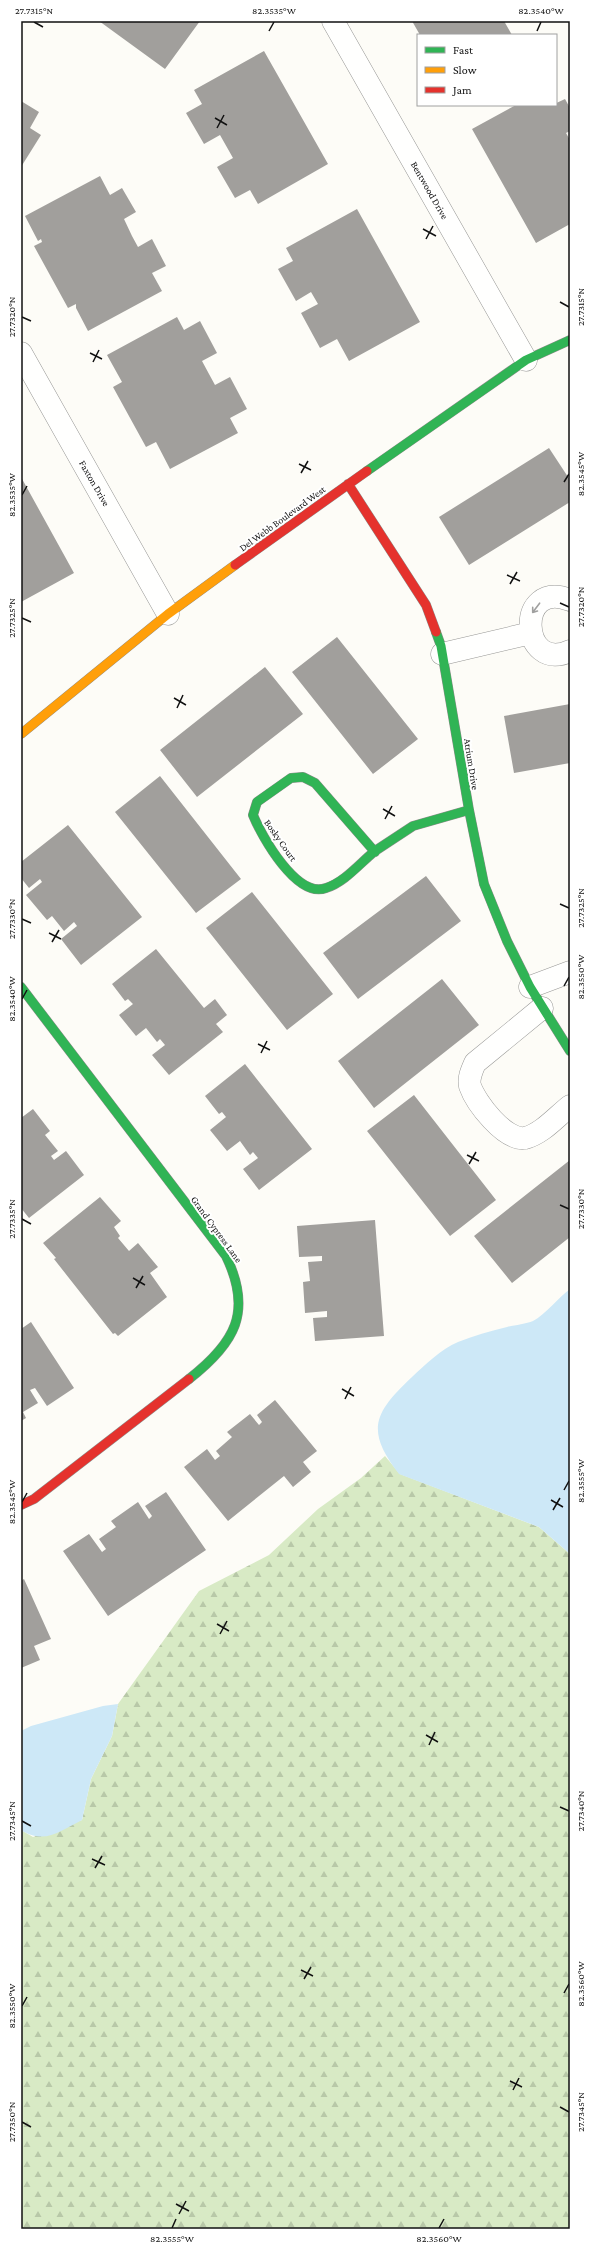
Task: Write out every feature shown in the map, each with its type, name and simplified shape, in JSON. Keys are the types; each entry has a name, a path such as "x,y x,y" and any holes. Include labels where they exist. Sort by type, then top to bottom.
{"street":[{"name":"Bentwood Drive","path":"333,21 526,360"},
{"name":"Del Webb Boulevard West","path":"21,734 168,614 348,484 526,360 570,340"},
{"name":"Faxton Drive","path":"21,353 168,614"},
{"name":"Atrium Drive","path":"348,484 426,605 442,654 469,810 484,884 507,941 530,988 570,1050"},
{"path":"570,600 561,596 553,597 538,604 530,619 531,633 538,645 545,651 555,654 570,651"},
{"path":"442,654 531,633"},
{"name":"Bosky Court","path":"375,852 315,783 303,777 291,778 257,802 253,815 258,828 296,880 307,888 320,891 330,887 375,852 414,826 469,810"},
{"path":"530,988 570,972"},
{"name":"Grand Cypress Lane","path":"21,987 226,1256 236,1274 240,1293 239,1310 234,1330 223,1348 211,1362 34,1499 21,1505"},
{"path":"542,1008 475,1063 470,1074 470,1086 501,1130 513,1136 524,1138 535,1134 570,1106"}],"green space":[{"path":"385,1456 400,1474 539,1527 570,1554 570,2229 21,2229 21,1830 33,1837 82,1820 91,1779 112,1736 118,1704 199,1591 269,1555 318,1509 361,1478"}],"water":[{"path":"570,1289 570,1554 539,1527 399,1474 388,1459 381,1445 378,1433 378,1422 389,1401 412,1377 439,1353 458,1342 494,1330 533,1321 542,1315"},
{"path":"118,1704 112,1736 91,1779 82,1820 52,1835 38,1836 21,1830 21,1731 31,1726 103,1706"}],"building":[{"path":"99,21 200,21 165,69"},
{"path":"412,21 504,21 511,34 419,34"},
{"path":"264,51 328,164 258,204 250,190 235,198 217,167 233,158 220,135 204,144 186,113 202,104 194,90"},
{"path":"565,99 570,108 570,131 566,133 570,140 570,224 536,243 472,129 514,106 557,106 557,103"},
{"path":"21,101 39,112 30,128 41,135 21,167"},
{"path":"100,176 110,195 122,188 136,212 124,219 138,247 152,239 166,266 152,273 162,291 88,331 76,308 76,304 68,308 34,246 42,242 41,239 38,241 25,216"},
{"path":"357,209 420,322 349,361 337,339 320,348 301,313 318,304 311,292 296,301 278,269 293,261 286,248"},
{"path":"177,317 184,330 200,321 217,353 202,361 215,385 230,377 247,409 230,418 238,433 170,469 156,442 146,447 113,387 122,382 107,355"},
{"path":"549,448 570,480 570,502 469,565 439,517"},
{"path":"21,477 74,573 21,602"},
{"path":"337,637 418,739 373,774 292,672"},
{"path":"265,667 303,714 197,797 160,750"},
{"path":"570,704 570,763 514,773 504,716"},
{"path":"160,776 241,879 196,913 115,812"},
{"path":"68,825 142,917 81,965 61,939 77,926 74,922 64,931 52,916 47,920 26,895 42,882 40,879 29,888 21,878 21,862"},
{"path":"426,876 461,921 358,999 323,953"},
{"path":"252,892 333,994 287,1030 206,928"},
{"path":"156,949 204,1008 215,999 227,1015 216,1024 223,1032 169,1075 152,1055 165,1045 160,1039 157,1042 146,1028 136,1036 119,1015 133,1004 128,999 125,1001 112,984"},
{"path":"442,979 479,1025 374,1108 338,1061"},
{"path":"245,1064 312,1149 259,1190 243,1169 258,1158 253,1152 250,1155 240,1141 227,1151 210,1130 226,1117 222,1112 219,1114 205,1096"},
{"path":"414,1095 496,1200 450,1236 367,1131"},
{"path":"33,1109 50,1131 45,1135 58,1151 51,1156 54,1160 66,1151 84,1175 29,1218 21,1208 21,1118"},
{"path":"570,1160 570,1237 512,1283 474,1236"},
{"path":"100,1197 121,1221 114,1227 120,1236 118,1238 129,1251 138,1243 158,1267 150,1273 167,1297 118,1336 115,1333 113,1334 43,1243"},
{"path":"375,1220 384,1336 315,1341 313,1318 327,1317 327,1311 305,1313 303,1282 310,1281 308,1262 322,1261 322,1256 299,1257 297,1226"},
{"path":"31,1322 74,1388 47,1406 35,1388 30,1390 38,1403 23,1412 26,1418 21,1421 21,1329"},
{"path":"275,1400 317,1451 303,1462 311,1472 293,1487 284,1476 228,1521 184,1467 207,1449 215,1460 220,1456 216,1451 232,1437 227,1432 250,1414 259,1425 262,1422 257,1415"},
{"path":"166,1492 206,1550 108,1616 63,1551 89,1534 102,1552 106,1549 99,1539 116,1527 111,1521 138,1502 149,1519 152,1516 145,1506"},
{"path":"24,1579 51,1639 34,1646 40,1660 21,1668 21,1581"}],"traffic: fast":[{"path":"367,471 526,360 570,340"},
{"path":"436,632 441,646 469,810 484,884 507,941 530,987 570,1051"},
{"path":"375,852 315,783 303,777 291,778 257,802 253,815 272,851 293,876 304,884 315,889 326,888 340,881 352,872 369,856 375,851 413,826 469,810"},
{"path":"21,987 226,1256 234,1276 238,1294 238,1310 235,1325 228,1339 218,1352 205,1366 189,1379"}],"traffic: slow":[{"path":"21,734 168,614 235,565"}],"traffic: jam":[{"path":"235,565 367,471"},
{"path":"348,484 426,605 436,632"},
{"path":"21,1505 34,1499 189,1379"}]}
